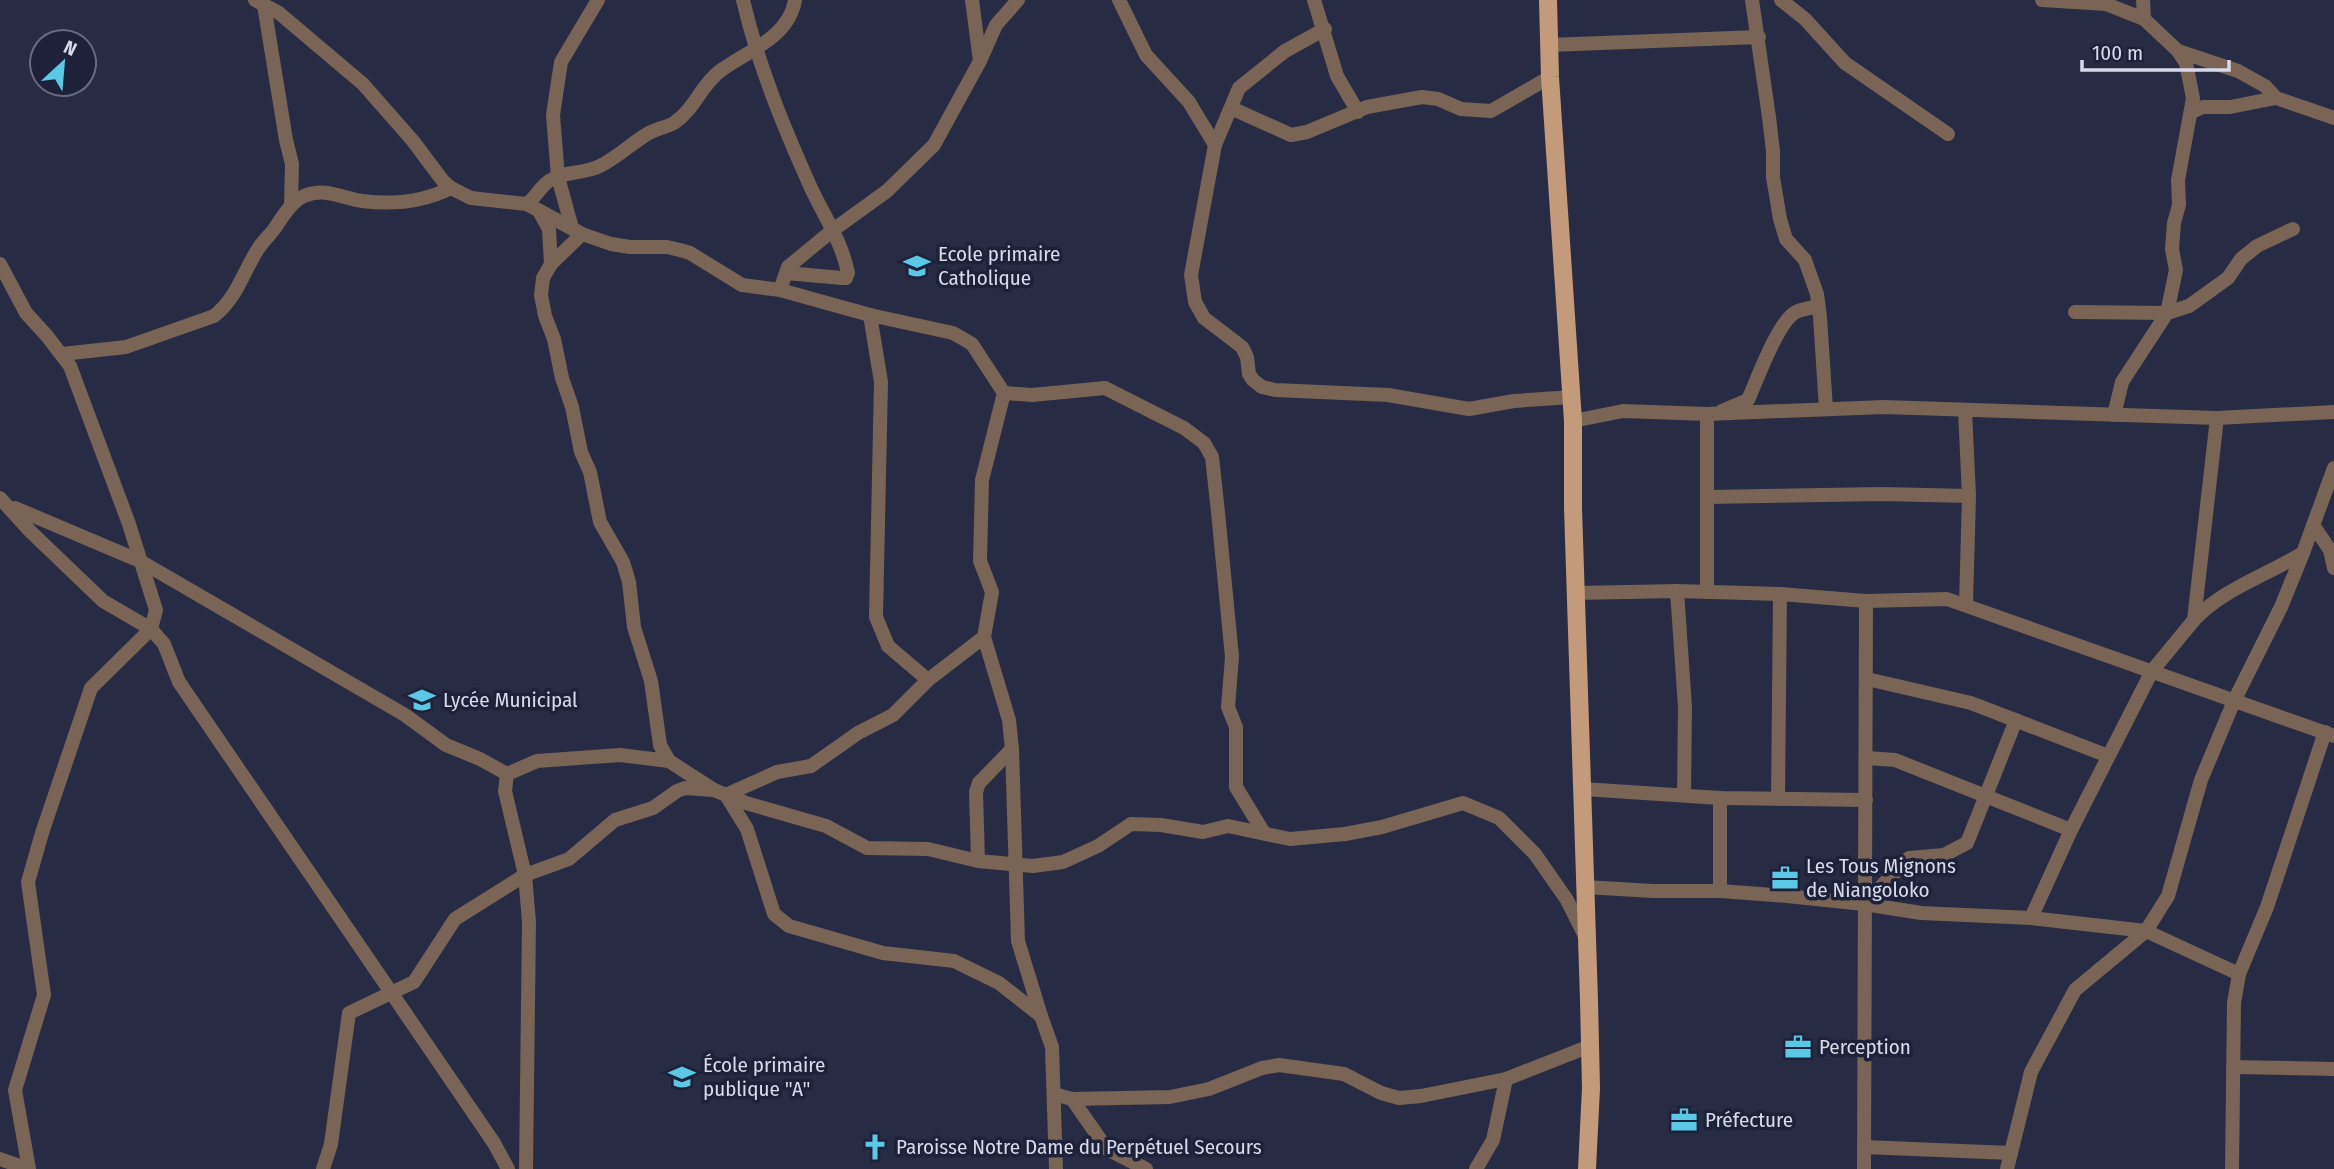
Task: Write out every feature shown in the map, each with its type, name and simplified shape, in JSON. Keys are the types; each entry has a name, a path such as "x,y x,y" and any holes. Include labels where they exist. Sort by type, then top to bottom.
{"main road":[{"path":"1548,0 1550,76 1573,421 1591,1088 1587,1169"}],"street":[{"path":"577,231 558,177 553,115 561,62 598,0"},
{"path":"743,0 755,50 848,270 846,278 786,273"},
{"path":"533,207 551,179 601,166 657,128 673,123 698,98 706,83 719,71 771,39 785,24 796,0"},
{"path":"972,0 980,61"},
{"path":"780,290 788,267 887,191 934,145 980,61 996,25 1018,0"},
{"path":"1119,0 1146,55 1189,102 1215,145"},
{"path":"1314,0 1338,76 1358,112"},
{"path":"1752,0 1759,37 1773,151 1773,177 1780,219 1786,239 1805,260 1816,294 1826,409"},
{"path":"1781,0 1805,19 1844,63 1948,134"},
{"path":"2046,0 2106,4 2144,19 2178,51 2186,63 2193,98 2178,180 2179,205 2174,223 2172,249 2176,270 2167,313 2122,382 2114,415"},
{"path":"2143,0 2144,19"},
{"path":"259,2 279,13 363,84 413,141 443,181 471,198 533,207 577,231 630,247 667,247 680,250 742,285 780,290 870,315 953,333 972,344 1004,393 982,480 980,561 992,592 984,637 1009,720 1017,863 1018,941 1052,1047 1056,1169"},
{"path":"259,2 292,164 291,206"},
{"path":"1325,29 1285,51 1239,89 1215,145 1191,275 1195,302 1204,318 1241,346 1247,357 1249,374 1262,387 1275,390 1388,395 1468,409 1514,401 1572,397"},
{"path":"1549,45 1759,37"},
{"path":"2178,51 2238,71 2265,86 2277,98 2334,118"},
{"path":"1231,108 1291,135 1307,132 1367,107 1422,97 1438,99 1461,109 1491,111 1550,76"},
{"path":"2192,112 2203,107 2230,107 2277,98"},
{"path":"62,354 126,347 214,316 227,306 258,249 291,206 303,197 319,192 340,193 359,200 397,203 419,200 451,188"},
{"path":"533,207 549,229 551,264"},
{"path":"2075,312 2167,313 2199,300 2228,278 2241,259 2257,246 2293,229"},
{"path":"577,231 543,278 541,295 572,407 581,452 590,472 600,522 623,562 629,582 635,627 650,681 660,745 669,761"},
{"path":"0,264 26,313 62,354 78,387 129,524 156,610 152,629 91,688 28,882 44,995 15,1090 29,1169 0,1159"},
{"path":"1710,414 1748,400 1774,340 1787,320 1796,312 1818,306"},
{"path":"870,315 881,382 876,617 888,646 928,680"},
{"path":"1004,393 1032,395 1105,388 1184,428 1204,443 1212,457 1219,526 1231,657 1228,707 1236,727 1236,787 1264,832"},
{"path":"1573,421 1623,411 1710,414 1884,407 2217,418 2334,412"},
{"path":"1965,411 1969,496 1966,604"},
{"path":"1707,592 1710,414"},
{"path":"2194,620 2217,418"},
{"path":"2007,1169 2031,1072 2075,990 2146,931 2168,896 2201,780 2234,701 2281,607 2334,468"},
{"path":"1707,497 1882,494 1969,496"},
{"path":"5,502 140,561 405,715 446,745 507,774"},
{"path":"5,502 31,532 103,601 152,629 164,643 179,682 494,1143 508,1169"},
{"path":"2314,525 2329,550 2334,568"},
{"path":"2031,918 2071,830 2152,671 2207,607 2247,582 2274,571 2303,553"},
{"path":"1576,593 1677,591 1780,594 1866,601 1947,599 2330,734 2267,907 2239,974 2234,1003 2232,1169"},
{"path":"1677,591 1685,706 1684,795"},
{"path":"1778,799 1780,594"},
{"path":"1864,1169 1866,601"},
{"path":"720,793 778,772 811,766 858,733 893,715 928,680 984,637"},
{"path":"1867,679 1971,703 2108,756"},
{"path":"1864,904 1909,858 1944,855 1967,843 2016,720"},
{"path":"978,861 976,792 979,783 1012,749"},
{"path":"507,774 537,761 620,755 669,761 720,793 747,829 774,914 789,926 883,953 954,961 999,982 1041,1016"},
{"path":"1867,758 1895,760 2071,830"},
{"path":"507,774 505,792 524,875 529,922 526,1169"},
{"path":"323,1169 331,1144 349,1013 414,982 455,919 524,875 569,859 615,820 653,808 684,788 720,793 806,822 826,826 867,848 928,849 978,861 1032,866 1063,862 1098,846 1130,824 1161,825 1203,832 1228,826 1290,839 1345,834 1382,827 1463,803 1499,818 1535,855 1567,900 1587,939"},
{"path":"1583,789 1720,798 1866,800"},
{"path":"1720,798 1720,891"},
{"path":"1586,887 1720,891 1864,904 1921,913 2031,918 2146,931 2239,974"},
{"path":"1054,1094 1072,1099 1170,1097 1209,1089 1262,1068 1279,1065 1344,1074 1381,1093 1399,1097 1421,1097 1506,1079 1590,1046"},
{"path":"2234,1067 2334,1069"},
{"path":"1476,1169 1493,1140 1506,1079"},
{"path":"1072,1099 1107,1149 1146,1169"},
{"path":"1864,1147 2011,1153"}],"place":[{"name":"Ecole primaire Catholique","path":"917,266"},
{"name":"Lycée Municipal","path":"422,700"},
{"name":"Les Tous Mignons de Niangoloko","path":"1785,878"},
{"name":"Perception","path":"1798,1047"},
{"name":"École primaire publique \"A\"","path":"682,1077"},
{"name":"Préfecture","path":"1684,1120"},
{"name":"Paroisse Notre Dame du Perpétuel Secours","path":"875,1147"}]}
